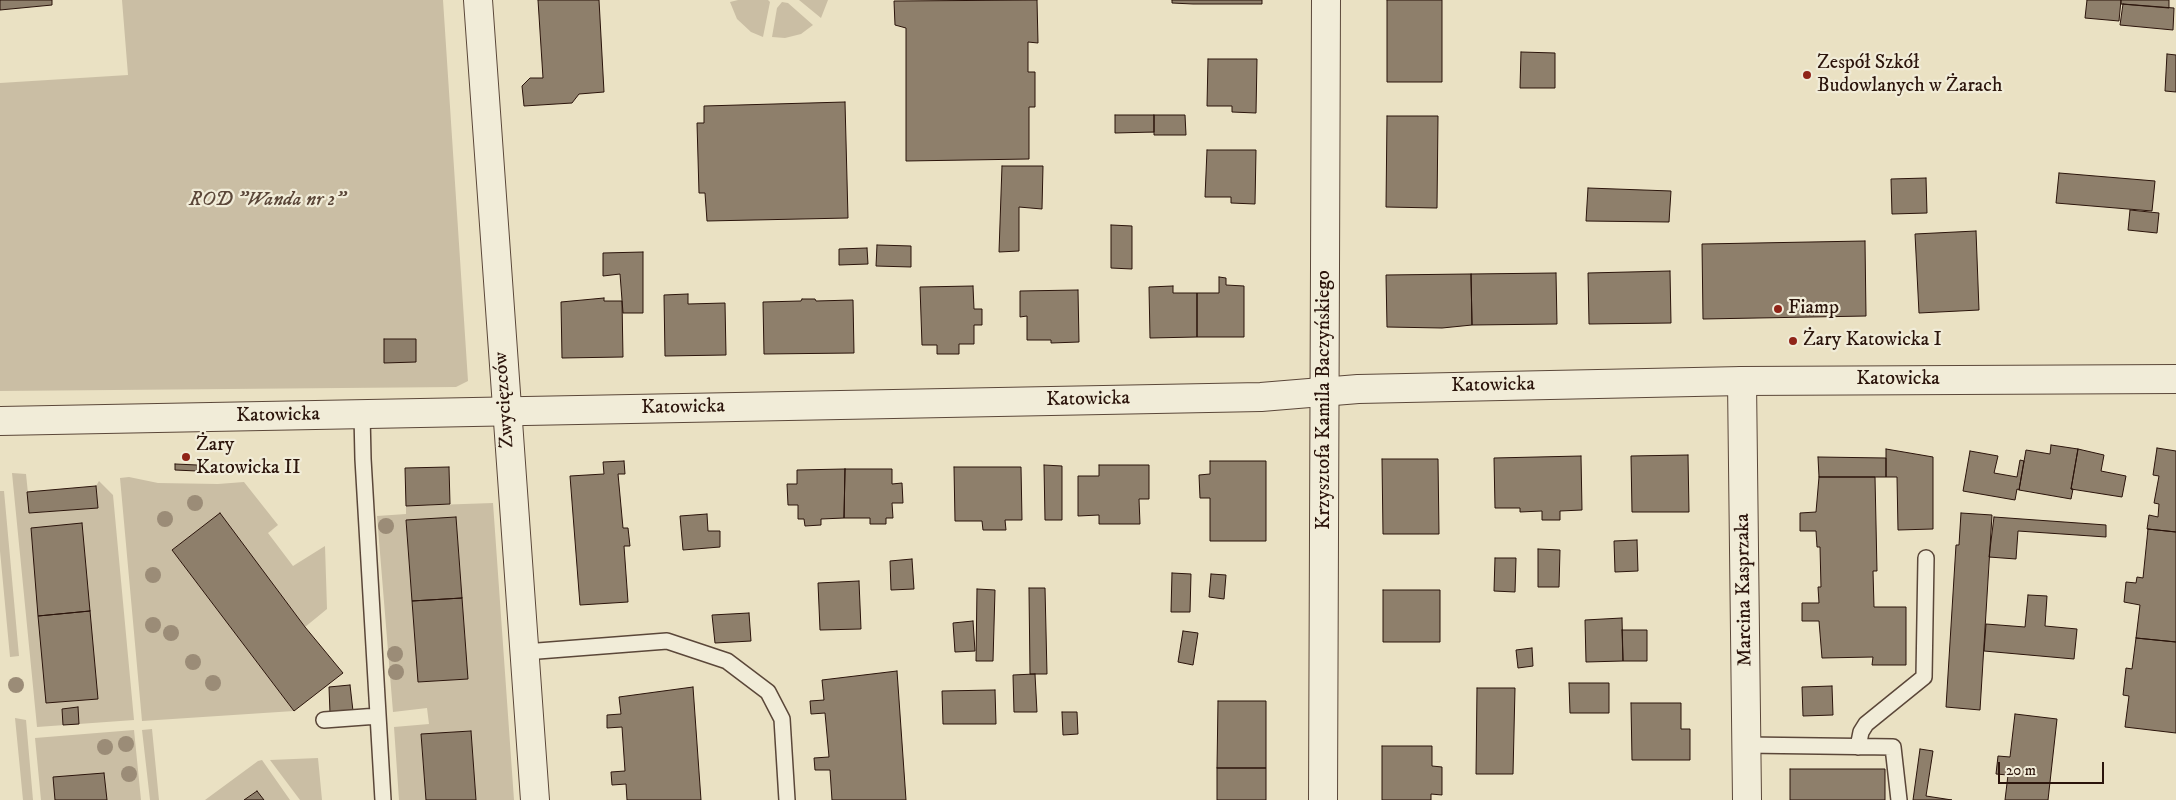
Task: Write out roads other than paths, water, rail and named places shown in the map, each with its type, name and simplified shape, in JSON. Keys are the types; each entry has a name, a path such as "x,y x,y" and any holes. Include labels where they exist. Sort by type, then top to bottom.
{"street":[{"name":"Zwycięzców","path":"478,0 535,800"},
{"name":"Krzysztofa Kamila Baczyńskiego","path":"1323,800 1326,0"},
{"name":"Katowicka","path":"0,421 1251,398 1358,389 1742,381 2176,379"},
{"name":"Marcina Kasprzaka","path":"1742,381 1747,800"}],"lane":[{"path":"362,414 383,800"},
{"path":"1858,747 1861,732 1866,724 1924,677 1926,558"},
{"path":"525,652 667,642 727,661 768,692 782,719 787,800"},
{"path":"324,720 378,716"},
{"path":"1746,745 1893,747 1899,800"}],"place":[{"name":"Zespół Szkół Budowlanych w Żarach","path":"1807,75"},
{"name":"Fiamp","path":"1778,309"},
{"name":"Żary Katowicka I","path":"1793,341"},
{"name":"Żary Katowicka II","path":"186,457"}],"park label":[{"name":"ROD \"Wanda nr 2\"","path":"267,201"}]}
